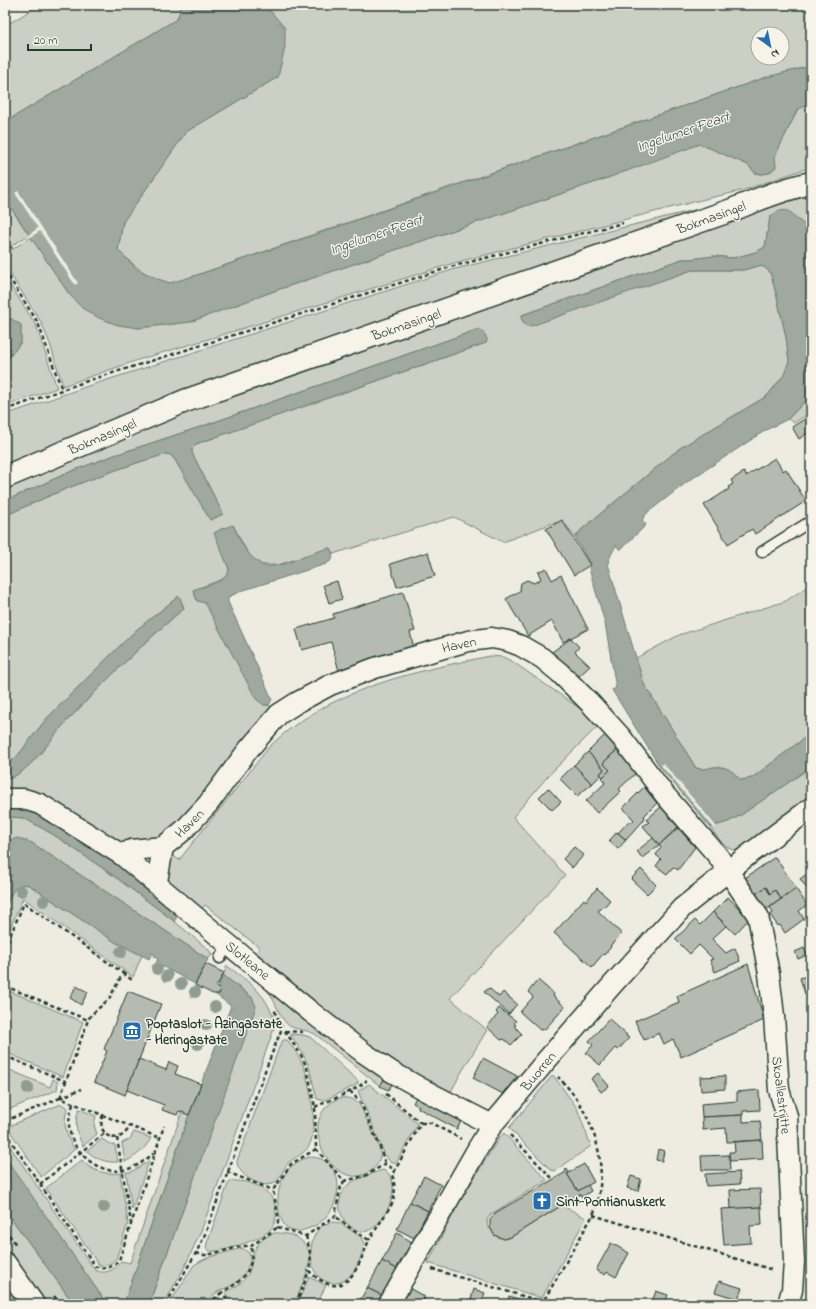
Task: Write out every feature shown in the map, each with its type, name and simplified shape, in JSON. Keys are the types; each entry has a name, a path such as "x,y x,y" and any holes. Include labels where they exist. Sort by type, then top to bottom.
{"street":[{"name":"Bokmasingel","path":"5,478 185,401 732,210 762,197 811,182"},
{"name":"Haven","path":"122,855 131,850 163,847 184,830 208,804 248,750 279,714 298,702 330,685 375,668 461,643 492,638 508,641 521,646 542,658 565,678 621,737 665,794 729,871"},
{"name":"Slotleane","path":"5,799 24,799 40,804 122,855 155,882 224,951 317,1016 364,1053 392,1072 492,1125"},
{"name":"Buorren","path":"389,1304 492,1125 545,1062 682,908 811,808"},
{"name":"Haven","path":"155,882 158,876 163,847"},
{"name":"Skoallestrjitte","path":"729,871 758,916 769,974 774,1016 779,1090 787,1116 799,1266 788,1304"},
{"path":"5,1264 33,1304"}],"lane":[{"path":"762,552 811,521"}],"path":[{"path":"5,410 62,390 454,266 627,222"},
{"path":"5,252 12,247"},
{"path":"5,271 38,323 62,390"},
{"path":"5,948 24,903 132,980"},
{"path":"60,1098 88,1020 91,1015 109,999 123,973"},
{"path":"5,986 88,1020"},
{"path":"166,1304 204,1237 282,1028 273,1006"},
{"path":"307,1033 285,1031 301,1055 307,1068 315,1107 316,1150 331,1164 344,1181"},
{"path":"5,1056 65,1081"},
{"path":"412,1263 542,1303 594,1215 599,1195 601,1174 600,1158 595,1138 578,1100 545,1062"},
{"path":"315,1107 350,1091 367,1080 360,1076"},
{"path":"5,1121 81,1089"},
{"path":"350,1091 360,1102 380,1147 385,1164 395,1170"},
{"path":"386,1094 421,1123 431,1123 478,1148"},
{"path":"60,1098 160,1138"},
{"path":"74,1104 69,1118 69,1126 73,1139 80,1152 92,1164 106,1169 123,1170 137,1165 155,1152"},
{"path":"103,1115 101,1123 102,1129 110,1137 118,1138 125,1134 130,1126"},
{"path":"309,1271 328,1284 339,1284 347,1281 354,1273 369,1240 392,1204 395,1186 392,1174 421,1123"},
{"path":"492,1125 507,1131 553,1179"},
{"path":"5,1132 95,1266 100,1269 107,1269 119,1260 164,1126"},
{"path":"40,1184 105,1133"},
{"path":"118,1138 131,1224"},
{"path":"278,1227 278,1215 273,1190 291,1164 316,1150"},
{"path":"344,1181 365,1176 385,1164"},
{"path":"227,1172 273,1190"},
{"path":"278,1227 306,1236 335,1216 340,1189 344,1181"},
{"path":"594,1215 777,1271 799,1266"},
{"path":"335,1216 354,1231 369,1240"},
{"path":"196,1253 202,1255 243,1246 251,1246 278,1227"},
{"path":"296,1304 311,1264 306,1236"},
{"path":"208,1304 221,1293 234,1286 244,1277 251,1262 251,1246"},
{"path":"221,1293 232,1304"}],"shaded area":[{"path":"39,5 182,5 177,19 5,122 5,26"},
{"path":"265,5 811,5 811,66 767,77 173,283 163,282 142,271 118,250 123,222 186,132 278,77 274,16"},
{"path":"811,104 811,167 741,191 454,263 141,359 63,386 50,344 41,322 7,269 9,268 5,262 5,254 31,237 69,294 138,328 190,322 277,290 602,180 700,143 748,165 755,173 769,173 775,167 775,156 798,109"},
{"path":"811,192 811,231 770,217 765,247 756,252 733,258 714,256 682,259 522,315 661,280 692,270 743,270 758,266 764,267 770,272 777,297 786,337 789,361 784,375 767,396 680,448 582,529 575,537 567,526 561,522 553,523 503,542 454,517 333,554 330,548 278,565 262,565 251,557 233,525 225,558 229,569 228,574 223,579 193,590 201,601 205,602 264,705 269,705 273,714 218,782 164,840 128,845 112,841 5,785 5,780 14,777 31,764 66,722 106,681 184,608 179,596 135,631 47,718 19,754 13,760 5,763 5,516 84,482 166,454 171,455 175,460 211,520 223,514 192,453 192,448 196,444 486,343 487,340 479,329 206,425 112,456 72,471 5,501 5,488 190,410 761,204"},
{"path":"5,199 29,235 5,250"},
{"path":"722,203 182,389 5,467 5,415 88,386 455,269"},
{"path":"5,277 36,325 57,388 5,406 5,363 21,342 21,325 5,315"},
{"path":"811,395 811,414 808,414 794,423 788,419"},
{"path":"811,584 811,733 752,778 741,780 732,771 723,767 703,769 696,768 644,684 636,658 679,635 786,601"},
{"path":"490,656 503,657 513,662 601,723 548,776 513,817 565,875 450,998 487,1030 448,1097 413,1080 253,957 260,948 205,905 198,914 163,877 168,852 179,860 270,746 293,726 318,710 373,686 402,676"},
{"path":"811,767 811,798 743,849 732,850 728,848 710,827 728,822 741,815"},
{"path":"11,817 24,818 54,835 114,876 174,921 209,950 212,955 208,959 32,843 10,840 5,847 5,819"},
{"path":"23,884 29,885 115,942 142,955 133,977 23,898 5,940 5,916 8,900 11,893"},
{"path":"234,958 387,1074 380,1086 315,1034 287,1024 266,989 257,980 230,960"},
{"path":"227,966 258,991 263,997 274,1016 275,1026 201,1231 185,1266 164,1304 149,1304 189,1193 253,998 223,975"},
{"path":"7,990 83,1022 63,1077 5,1052 5,994"},
{"path":"290,1034 310,1037 358,1081 358,1083 325,1100 317,1099 309,1067 303,1054"},
{"path":"283,1040 287,1040 289,1042 299,1057 305,1070 312,1100 313,1130 312,1139 307,1149 288,1163 276,1181 269,1185 257,1183 251,1180 241,1171 237,1161"},
{"path":"5,1068 50,1087 53,1079 58,1082 57,1090 5,1111"},
{"path":"553,1075 577,1108 591,1146 555,1171 551,1170 509,1128"},
{"path":"369,1084 418,1124 396,1163 391,1163 384,1153 358,1091"},
{"path":"340,1098 353,1099 360,1106 379,1146 380,1154 377,1164 372,1170 358,1176 344,1174 332,1165 323,1152 318,1137 319,1121 326,1108"},
{"path":"61,1104 68,1108 65,1119 66,1130 69,1140 75,1149 41,1177 7,1127"},
{"path":"79,1109 96,1116 94,1125 97,1134 83,1146 76,1128"},
{"path":"182,1112 189,1115 124,1304 107,1304 5,1160 5,1139 94,1269 105,1272 116,1267 121,1261 130,1263"},
{"path":"134,1132 151,1138 140,1152 125,1162 122,1143 130,1139"},
{"path":"504,1133 547,1180 491,1214 487,1220 488,1228 490,1227 498,1237 511,1237 562,1205 586,1218 542,1298 428,1263 460,1201 499,1138"},
{"path":"102,1139 115,1145 118,1162 101,1160 87,1151"},
{"path":"310,1157 323,1160 332,1167 337,1177 338,1189 335,1202 329,1213 319,1223 301,1231 294,1231 290,1230 283,1222 279,1212 278,1194 283,1177 288,1170 294,1164"},
{"path":"82,1160 89,1167 104,1173 120,1173 128,1223 116,1259 106,1265 99,1265 46,1188"},
{"path":"149,1161 132,1210 126,1172 131,1172"},
{"path":"383,1170 390,1176 393,1184 389,1207 383,1218 376,1226 367,1231 358,1231 351,1228 346,1223 340,1210 341,1196 344,1189 352,1182"},
{"path":"232,1181 247,1182 262,1188 272,1198 275,1205 276,1218 270,1230 254,1240 227,1249 210,1251 206,1248 207,1243 228,1184"},
{"path":"5,1210 74,1304 45,1304 5,1247"},
{"path":"334,1222 342,1224 361,1237 364,1244 358,1264 350,1276 339,1283 324,1281 318,1276 314,1269 311,1253 312,1244 319,1229 326,1224"},
{"path":"274,1233 287,1234 298,1238 307,1247 309,1252 310,1259 308,1269 294,1304 234,1304 226,1295 226,1292 244,1280 250,1270 253,1254 257,1246 266,1237"},
{"path":"242,1248 249,1253 250,1262 244,1275 237,1282 220,1290 206,1304 169,1304 194,1265 211,1257"},
{"path":"309,1277 326,1285 317,1304 297,1304"},
{"path":"5,1281 21,1304 5,1303"}],"water":[{"name":"Ingelumer Feart","path":"182,5 265,5 285,28 285,47 278,77 186,132 123,222 118,250 137,269 170,283 311,236 767,77 811,66 811,104 798,109 775,156 776,167 769,173 755,173 748,165 700,144 602,180 277,290 190,322 138,328 118,325 99,318 82,308 69,294 5,199 5,122 177,19"},
{"path":"779,210 789,211 811,231 811,395 788,419 766,430 687,482 647,513 642,520 646,525 620,550 616,545 608,564 644,684 696,768 703,769 723,767 732,771 741,780 752,778 811,733 811,767 741,815 728,822 710,827 660,767 612,690 616,688 605,623 589,568 591,565 575,537 582,529 680,448 767,396 784,375 789,361 786,337 770,272 764,267 758,266 743,270 692,270 531,326 524,324 521,318 522,315 682,259 714,256 733,258 756,252 765,247 770,217"},
{"path":"5,315 21,325 21,342 5,363"},
{"path":"479,329 485,334 487,340 486,343 196,444 192,448 192,453 223,514 210,520 175,460 171,455 166,454 84,482 5,516 5,501 72,471"},
{"path":"233,525 246,550 262,565 269,566 286,563 330,548 333,554 332,560 326,564 244,590 228,597 228,602 272,699 269,705 264,705 256,699 205,603 197,601 193,590 220,581 227,574 229,569 214,533"},
{"path":"179,596 184,608 115,671 66,722 30,764 14,777 5,780 5,763 13,760 19,754 47,718 135,631"},
{"path":"5,806 27,807 75,833 145,884 179,914 174,921 114,876 54,835 24,818 11,817 5,819"},
{"path":"18,838 32,843 208,959 195,984 156,963 158,959 154,957 155,955 152,953 149,959 115,942 29,885 24,884 16,888 5,910 5,847 10,840"},
{"path":"223,975 253,999 256,1007 149,1304 124,1304 189,1115 231,1006 215,994"},
{"path":"5,1157 107,1304 74,1304 5,1210"}],"pier":[{"path":"18,191 78,283 75,285 40,231 29,238 27,236 38,228 15,193"},
{"path":"663,763 716,826 715,828 661,765"}],"building":[{"path":"806,418 811,425 811,431 799,439 792,427"},
{"path":"775,458 783,471 786,469 806,501 755,534 752,529 728,544 704,505 729,489 728,487 733,484 731,480 744,472 746,476"},
{"path":"562,520 590,565 574,575 546,529"},
{"path":"428,552 435,576 397,587 390,564"},
{"path":"546,568 552,580 561,575 588,629 563,642 552,621 528,636 506,599 521,590 521,583 527,580 534,583 541,579 538,572"},
{"path":"337,581 342,599 329,603 323,585"},
{"path":"403,592 415,631 410,632 414,648 339,671 331,642 302,650 296,629 334,618 333,614"},
{"path":"571,638 579,647 575,652 590,666 578,677 552,652"},
{"path":"605,735 618,749 603,763 610,770 603,777 600,774 604,769 588,752"},
{"path":"618,749 638,771 619,789 621,791 597,813 586,801 605,783 602,778 610,770 603,763"},
{"path":"588,752 604,769 600,774 601,775 592,784 574,765"},
{"path":"574,765 592,784 577,796 560,779"},
{"path":"644,787 657,803 644,816 643,821 626,840 618,833 629,821 631,823 634,820 623,808"},
{"path":"548,788 561,802 552,810 539,797"},
{"path":"661,807 678,827 659,845 643,826 649,822 646,820"},
{"path":"678,828 695,847 678,870 673,867 667,874 656,866 661,859 656,855 661,847 659,845"},
{"path":"617,832 626,840 618,849 609,841"},
{"path":"653,838 659,845 642,858 637,851"},
{"path":"574,847 584,855 572,868 563,859"},
{"path":"775,857 796,888 781,899 775,890 770,894 766,887 756,894 745,878"},
{"path":"641,869 656,885 647,894 631,879"},
{"path":"811,871 811,894 800,879"},
{"path":"766,887 770,894 775,890 781,899 766,910 756,894"},
{"path":"597,888 610,900 598,911 622,934 592,967 554,933 584,899 586,901"},
{"path":"796,889 807,905 799,911 804,919 785,933 780,925 778,926 770,915 773,913 770,907"},
{"path":"728,897 748,920 735,934 713,912"},
{"path":"713,912 726,926 712,939 726,953 735,948 740,961 715,972 710,960 713,959 699,945 690,954 675,939 695,920 700,925"},
{"path":"804,948 807,955 798,959 795,952"},
{"path":"206,964 224,973 216,987 220,991 219,994 213,994 195,985"},
{"path":"748,964 764,1020 681,1057 673,1039 664,1044 659,1033 644,1040 635,1021 679,1002 677,996"},
{"path":"811,975 811,992 805,994 800,978"},
{"path":"538,980 554,994 553,996 565,1007 545,1029 540,1030 520,1012 533,997 528,992"},
{"path":"76,986 88,992 81,1005 70,998"},
{"path":"489,988 499,997 503,992 517,1004 509,1014 484,992"},
{"path":"128,991 161,1004 125,1095 94,1082 107,1051 104,1049"},
{"path":"806,1007 811,1007 811,1033"},
{"path":"499,1008 516,1021 514,1023 516,1025 514,1026 522,1034 511,1045 504,1039 501,1040 487,1027 498,1014 496,1012"},
{"path":"609,1019 629,1038 618,1050 615,1048 600,1065 586,1053 593,1045 589,1041"},
{"path":"483,1058 517,1076 503,1094 473,1078"},
{"path":"139,1059 166,1070 169,1062 178,1066 175,1074 201,1084 189,1115 179,1111 177,1115 162,1110 164,1105 127,1090"},
{"path":"598,1073 609,1086 601,1092 591,1079"},
{"path":"387,1075 395,1080 388,1090 380,1086"},
{"path":"725,1076 725,1089 701,1091 700,1077"},
{"path":"759,1090 760,1110 743,1111 743,1115 702,1117 701,1104 737,1101 737,1092"},
{"path":"419,1092 464,1116 457,1129 418,1108 419,1106 413,1103"},
{"path":"743,1115 743,1122 760,1121 762,1140 727,1142 726,1128 703,1130 702,1117"},
{"path":"762,1140 763,1159 730,1161 729,1152 735,1152 734,1142"},
{"path":"658,1149 664,1151 662,1161 656,1160"},
{"path":"729,1155 730,1170 702,1170 701,1156"},
{"path":"584,1164 594,1182 578,1191 567,1174"},
{"name":"Sint-Pontianuskerk","path":"567,1169 569,1173 567,1174 578,1191 588,1185 591,1191 582,1197 580,1194 511,1237 504,1239 494,1235 490,1227 490,1220 495,1213 566,1172 565,1170"},
{"path":"739,1172 740,1184 706,1186 705,1174"},
{"path":"424,1176 441,1185 428,1211 410,1202"},
{"path":"631,1176 641,1179 638,1191 627,1188"},
{"path":"760,1189 761,1207 731,1209 730,1190"},
{"path":"410,1202 428,1211 414,1238 397,1229"},
{"path":"761,1207 762,1225 750,1226 751,1243 724,1245 721,1209"},
{"path":"397,1233 412,1242 397,1269 382,1261"},
{"path":"611,1243 629,1253 616,1277 607,1272 605,1275 596,1270"},
{"path":"382,1261 397,1269 383,1296 367,1288"},
{"path":"719,1281 742,1288 738,1299 715,1292"},
{"path":"367,1288 383,1296 379,1304 358,1304"},
{"path":"409,1288 425,1297 423,1299 429,1302 428,1304 400,1304"},
{"path":"474,1289 485,1293 481,1303 471,1299"},
{"path":"656,1291 668,1295 665,1303 653,1299"},
{"path":"509,1296 525,1301 524,1304 507,1304"},
{"path":"218,1297 226,1304 213,1304"}],"place":[{"name":"Poptaslot - Azingastate - Heringastate","path":"132,1031"},
{"name":"Sint-Pontianuskerk","path":"542,1201"}]}
